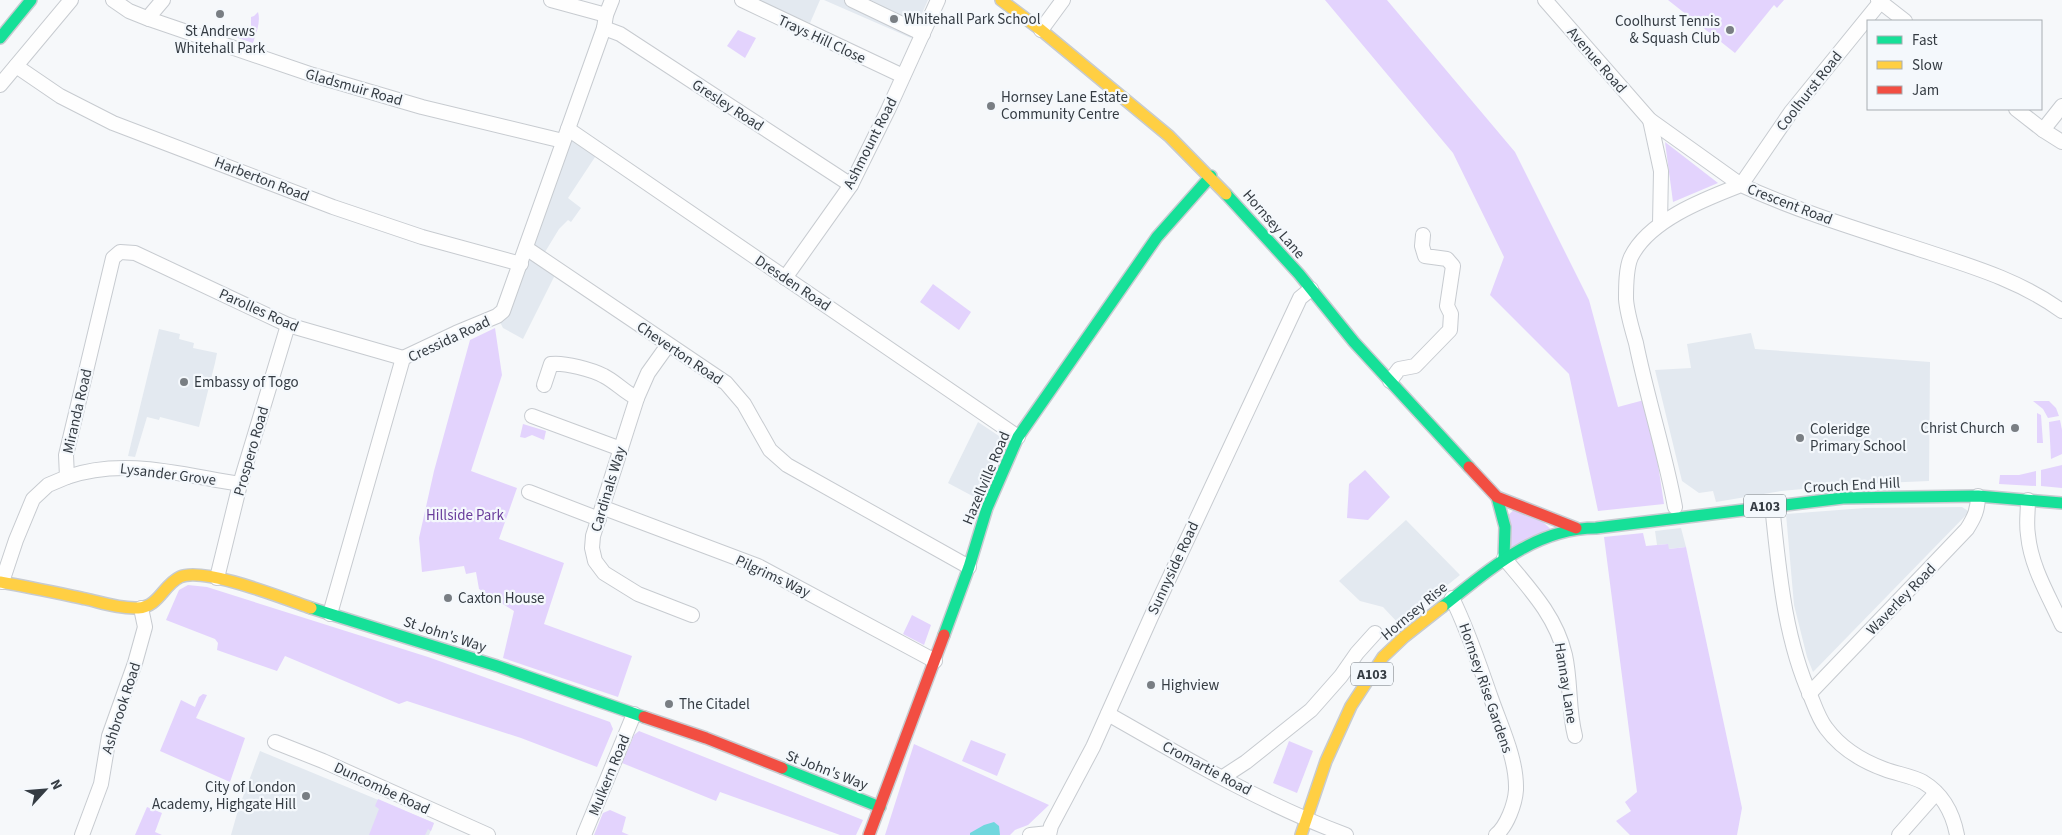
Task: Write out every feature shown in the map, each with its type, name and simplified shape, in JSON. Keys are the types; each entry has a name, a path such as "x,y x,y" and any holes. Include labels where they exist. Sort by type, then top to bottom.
{"main road":[{"path":"0,38 27,4 15,0"},
{"name":"Hornsey Lane","path":"1001,0 1041,30 1169,136 1210,176 1252,220 1354,342 1497,497 1517,507 1560,520 1576,528"},
{"name":"Hazellville Road","path":"869,835 969,567 987,508 1018,437 1157,236 1210,176"},
{"name":"Crouch End Hill","path":"1556,534 1576,528 1603,527 1772,505 1843,498 1978,496 2062,503"},
{"name":"Hornsey Lane","path":"1497,497 1505,518 1507,537 1504,558"},
{"name":"Hornsey Lane","path":"1531,511 1548,523 1556,534"},
{"name":"Hornsey Rise","path":"1301,835 1326,761 1351,706 1383,657 1404,636 1504,558 1556,534"},
{"name":"St John's Way","path":"141,608 149,606 156,601 174,578 190,574 217,578 497,666 706,738 880,807"},
{"path":"1,582 116,605 141,608"}],"street":[{"path":"0,85 71,0"},
{"name":"Gladsmuir Road","path":"113,0 129,11 149,20 313,75 422,107 566,135"},
{"path":"149,20 152,13 163,0"},
{"name":"Gresley Road","path":"551,0 605,22 620,34 851,185"},
{"name":"Cressida Road","path":"330,614 403,358 498,316 503,311 612,0"},
{"name":"Trays Hill Close","path":"742,0 903,76"},
{"path":"852,0 923,34"},
{"name":"Ashmount Road","path":"786,278 851,185 938,0"},
{"path":"1041,30 1063,0"},
{"name":"Avenue Road","path":"1545,0 1650,120 1740,185"},
{"path":"1880,1 1904,20"},
{"name":"Coolhurst Road","path":"1740,185 1791,112 1880,1"},
{"name":"Harberton Road","path":"16,66 60,96 113,122 351,213 422,237 520,264"},
{"path":"2043,130 2062,106"},
{"path":"2017,110 2062,142"},
{"path":"1650,120 1660,171 1660,224"},
{"name":"Dresden Road","path":"566,135 786,278 1018,437"},
{"name":"Crescent Road","path":"1675,507 1626,300 1627,278 1631,257 1644,240 1660,224 1695,202 1740,185 1780,203 1973,267 2018,284 2045,298 2062,311"},
{"path":"1390,381 1399,369 1415,366 1450,330 1451,314 1447,306 1453,266 1447,259 1425,256 1422,246 1423,235"},
{"name":"Cheverton Road","path":"526,248 726,383 744,404 770,450 787,465 969,567"},
{"name":"Parolles Road","path":"120,252 135,253 288,325 403,358"},
{"name":"Miranda Road","path":"67,477 66,455 68,446 113,258 120,252"},
{"name":"Sunnyside Road","path":"1030,835 1049,834 1054,819 1108,714 1151,617 1300,298 1310,289"},
{"name":"Prospero Road","path":"217,578 240,484 288,325"},
{"name":"Cardinals Way","path":"668,344 648,373 637,398 593,536 592,548 595,561 604,574 638,594 692,615"},
{"path":"544,385 552,364 560,363 605,376 625,392 637,398"},
{"path":"532,416 621,449"},
{"name":"Lysander Grove","path":"67,477 85,470 128,467 240,484"},
{"path":"1,582 33,499 48,485 67,477"},
{"name":"Pilgrims Way","path":"529,492 601,513 758,566 935,661"},
{"name":"Waverley Road","path":"1809,694 1967,529 1975,517 1978,507 1978,496"},
{"path":"2028,500 2027,534 2030,551 2062,625"},
{"path":"1772,505 1783,604 1797,662 1809,694 1825,727 1839,743 1867,761 1923,782 1936,793 1948,808 1954,819 1957,835"},
{"name":"Hannay Lane","path":"1504,558 1541,602 1559,635 1565,655 1570,716 1575,736"},
{"name":"Hornsey Rise Gardens","path":"1452,598 1464,622 1509,747 1516,790 1513,807 1500,832 1496,835"},
{"name":"Ashbrook Road","path":"82,835 101,784 109,736 135,663 145,627 141,608"},
{"path":"1222,777 1246,762 1311,710 1375,633"},
{"name":"Mulkern Road","path":"584,835 634,714"},
{"name":"Cromartie Road","path":"1108,714 1222,777 1306,820"},
{"name":"Duncombe Road","path":"275,742 323,761 488,835"},
{"path":"1898,835 1936,793"},
{"path":"1306,820 1346,835"}],"shaded area":[{"path":"753,0 820,0 810,23"},
{"name":"Whitehall Park School","path":"824,0 928,0 911,38"},
{"path":"568,129 599,151 568,198 581,208 571,222 568,220 559,229 542,257 558,269 523,339 503,328 497,316"},
{"path":"159,329 180,334 179,339 194,343 193,348 217,353 215,363 199,427 160,417 159,420 147,417 135,457 128,456"},
{"name":"Coleridge Primary School","path":"1751,333 1755,349 1930,362 1929,481 1858,484 1781,491 1716,502 1713,491 1699,493 1682,481 1655,370 1691,368 1687,344"},
{"path":"978,422 1002,438 980,500 948,483"},
{"path":"1962,507 1968,513 1813,672 1807,657 1794,605 1786,514 1865,508"},
{"path":"1406,520 1460,575 1399,624 1383,607 1360,601 1339,581"},
{"path":"1681,528 1686,547 1668,549 1667,544 1657,545 1655,531"},
{"name":"City of London Academy, Highgate Hill","path":"260,751 434,823 429,835 231,835 238,810"}],"green space":[{"path":"1325,0 1387,0 1515,152 1589,300 1618,407 1648,399 1664,504 1598,511 1569,374 1490,295 1504,257 1453,153"},
{"name":"Coolhurst Tennis & Squash Club","path":"1668,0 1784,0 1777,8 1774,5 1735,53"},
{"path":"258,12 259,24 253,43 235,37 237,30 251,30 251,17"},
{"path":"738,30 756,38 745,58 727,46"},
{"path":"1665,142 1718,183 1673,202"},
{"path":"933,284 971,312 959,330 920,302"},
{"name":"Hillside Park","path":"495,328 502,375 471,471 517,488 499,539 564,563 544,624 632,656 618,697 503,658 514,611 479,589 476,572 466,574 464,566 422,572 419,538 434,471 470,340"},
{"path":"2033,401 2049,401 2056,408 2059,416 2048,418 2043,409"},
{"path":"2037,413 2041,415 2043,443 2037,443"},
{"path":"2060,420 2062,454 2051,459 2049,422"},
{"path":"523,424 546,431 544,440 532,435 525,438 520,437"},
{"path":"2062,465 2062,488 2041,486 2041,470"},
{"path":"1365,470 1390,497 1368,520 1347,518 1349,484"},
{"path":"2036,471 2036,486 1999,484 2000,475 2019,475"},
{"path":"1517,507 1531,511 1556,534 1504,558 1505,518"},
{"path":"1643,533 1646,546 1668,544 1669,549 1686,547 1742,808 1737,835 1630,835 1616,821 1631,811 1625,802 1637,792 1604,537"},
{"path":"188,585 207,587 428,657 610,722 613,729 597,767 521,738 407,701 399,704 285,656 277,671 217,650 218,643 215,639 166,620 179,590"},
{"path":"912,615 931,625 924,645 903,634"},
{"path":"203,694 207,695 196,718 245,738 230,782 160,751 181,700 195,707 199,697"},
{"path":"639,731 863,820 856,835 840,835 720,792 716,801 622,763 634,735"},
{"path":"971,740 1006,754 997,776 962,761"},
{"path":"1289,741 1313,751 1297,793 1273,783"},
{"path":"914,744 1049,805 1028,825 1015,830 1010,835 885,835"},
{"path":"378,799 434,823 431,831 428,829 425,835 369,835 379,809 375,806"},
{"path":"147,807 162,813 155,832 162,835 135,835"},
{"path":"610,810 626,817 622,832 629,835 594,835 603,813"}],"water":[{"path":"994,822 999,826 1000,835 970,835 970,833 984,825"}],"traffic: fast":[{"path":"0,38 31,0"},
{"path":"944,635 969,567 987,508 1018,437 1157,237 1211,176"},
{"path":"1226,194 1299,274 1354,342 1469,467"},
{"path":"1442,607 1477,579 1513,554 1552,535 1573,530 1843,498 1978,496 2062,503"},
{"path":"1497,497 1505,527 1504,558"},
{"path":"311,608 497,666 644,717"},
{"path":"782,768 880,807"}],"traffic: slow":[{"path":"1001,0 1041,30 1169,136 1226,194"},
{"path":"0,582 119,607 138,608 151,604 169,585 180,577 191,575 207,576 264,591 311,608"},
{"path":"1301,835 1326,761 1351,706 1383,657 1404,637 1442,607"}],"traffic: jam":[{"path":"1469,467 1497,497 1576,528"},
{"path":"869,835 944,635"},
{"path":"644,717 706,738 782,768"}],"place":[{"name":"St Andrews Whitehall Park","path":"220,14"},
{"name":"Whitehall Park School","path":"894,19"},
{"name":"Coolhurst Tennis & Squash Club","path":"1730,30"},
{"name":"Hornsey Lane Estate Community Centre","path":"991,106"},
{"name":"Embassy of Togo","path":"184,382"},
{"name":"Christ Church","path":"2015,428"},
{"name":"Coleridge Primary School","path":"1800,438"},
{"name":"Caxton House","path":"448,598"},
{"name":"Highview","path":"1151,685"},
{"name":"The Citadel","path":"669,704"},
{"name":"City of London Academy, Highgate Hill","path":"306,796"}]}
